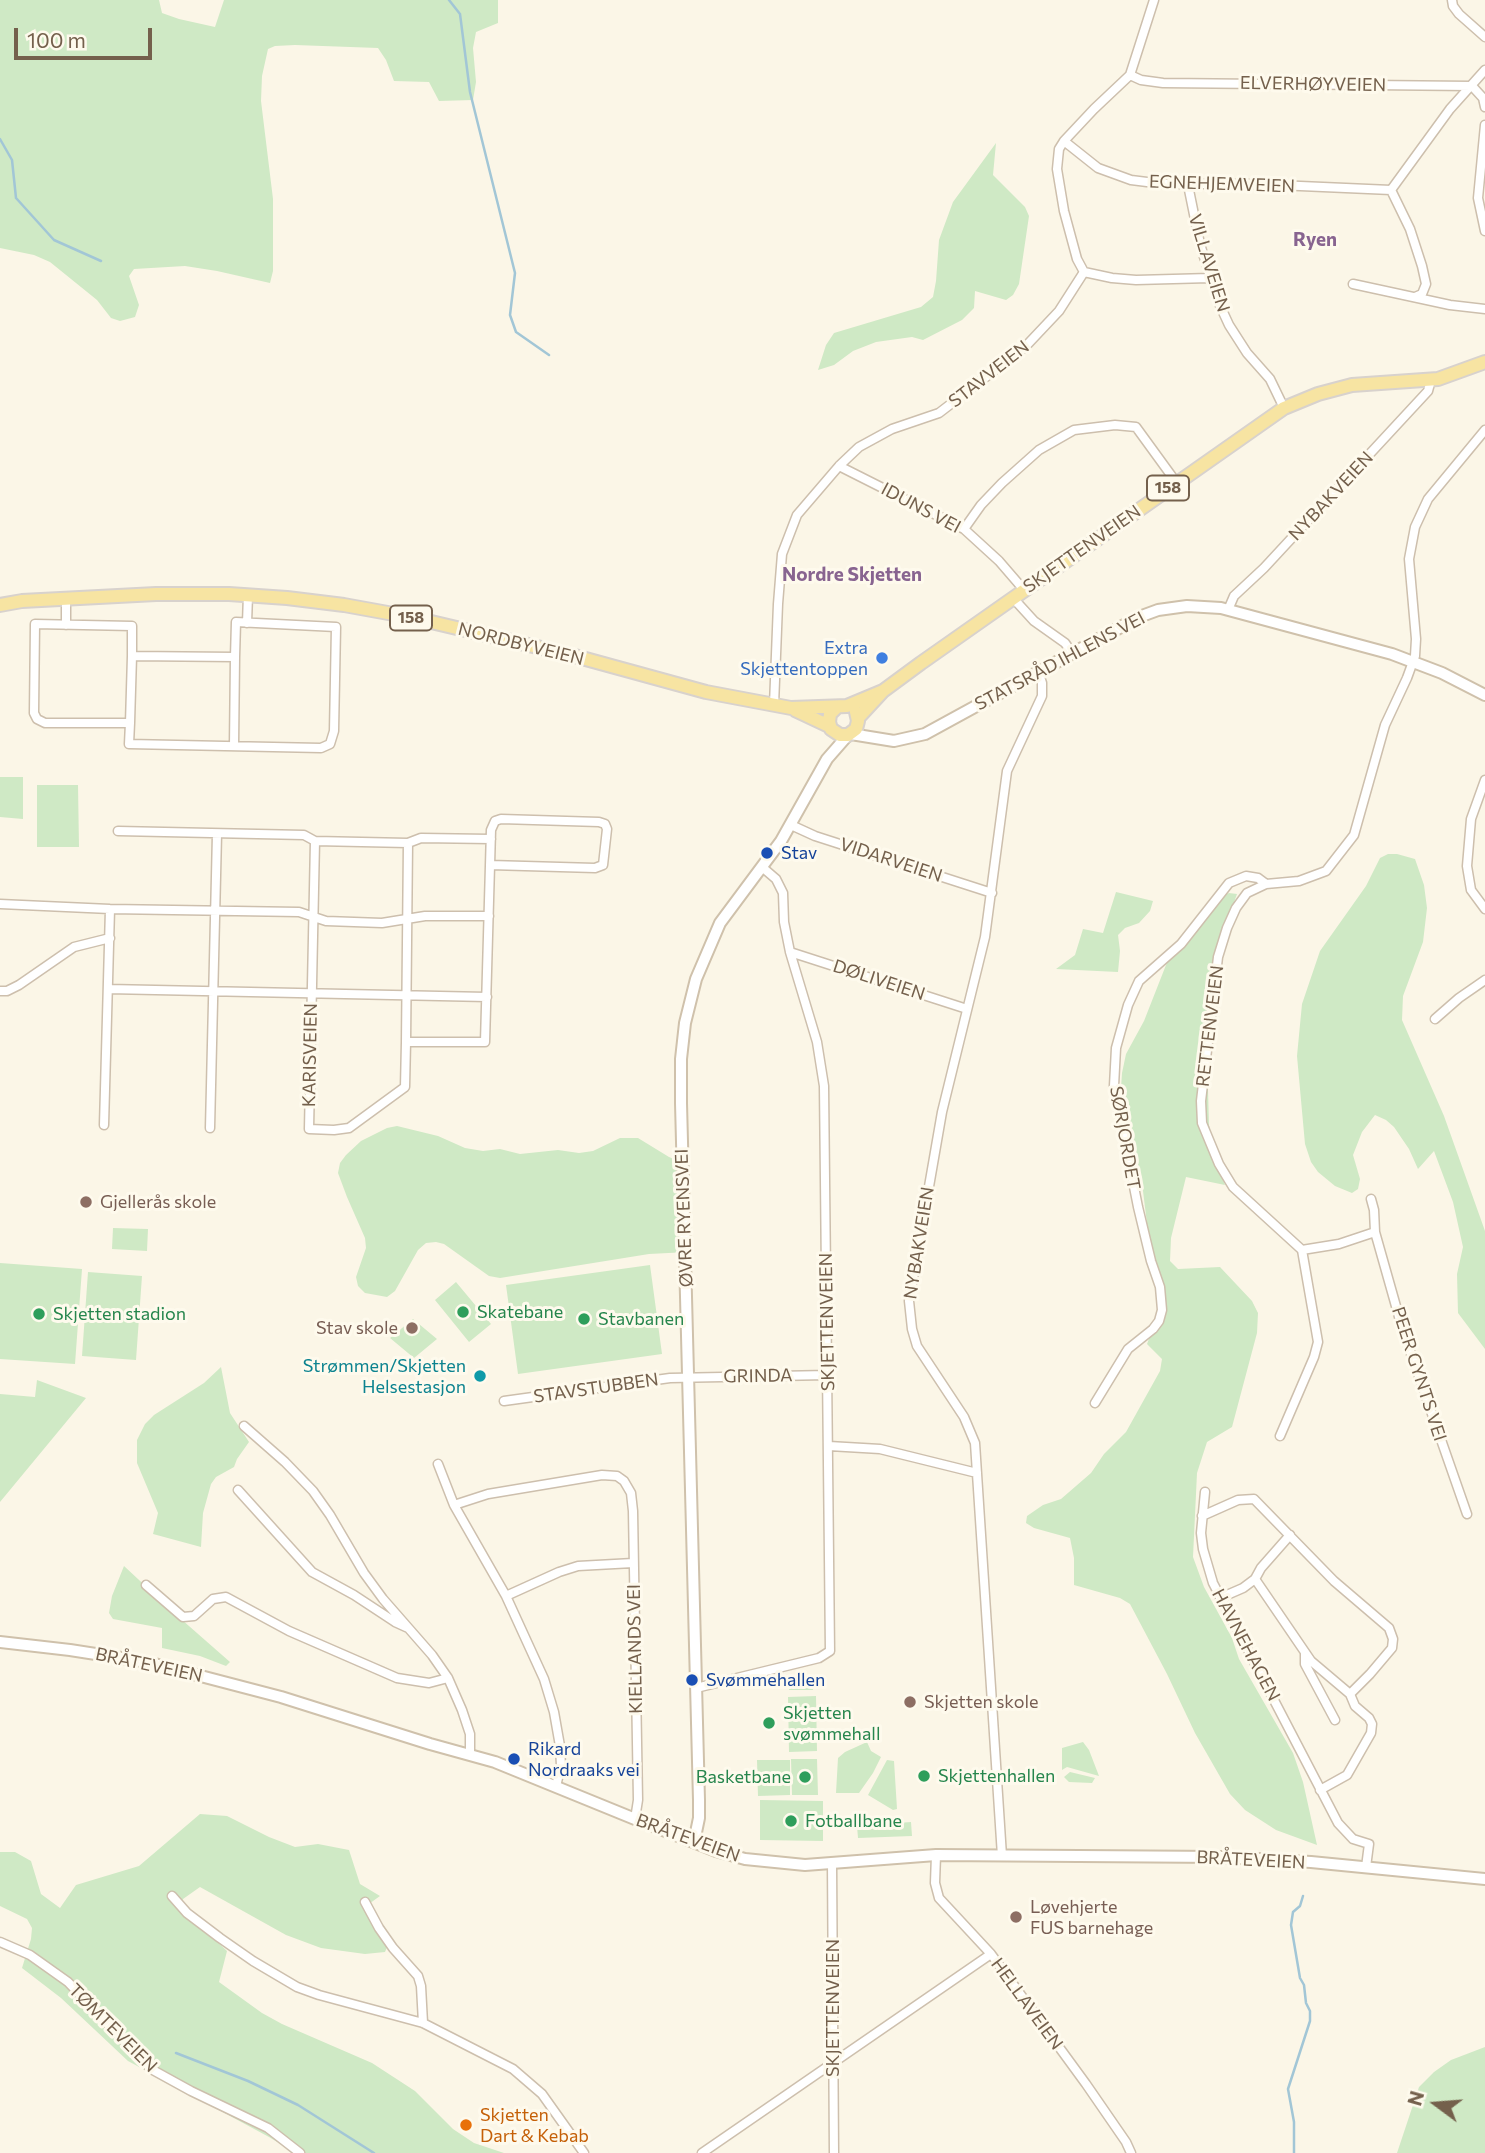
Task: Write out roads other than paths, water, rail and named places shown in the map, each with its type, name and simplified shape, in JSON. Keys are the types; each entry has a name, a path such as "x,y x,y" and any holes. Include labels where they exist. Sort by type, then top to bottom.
{"main road":[{"name":"SKJETTENVEIEN","path":"841,707 883,691 1284,408 1318,394 1352,385 1431,380 1458,374 1485,362"},
{"name":"NORDBYVEIEN","path":"0,605 22,601 188,594 248,595 325,602 393,614 571,655 706,692 792,708 841,707"},
{"name":"NORDBYVEIEN","path":"0,597 22,601"},
{"name":"SKJETTENVEIEN","path":"854,727 883,691"},
{"path":"831,728 829,718 841,707 855,712 854,727"},
{"name":"NORDBYVEIEN","path":"792,708 831,728"},
{"name":"158","path":"831,728 840,735 854,727"}],"street":[{"path":"1154,0 1130,75 1064,141 1057,158 1063,211 1070,243 1084,272 1136,280 1210,278"},
{"path":"1452,0 1452,6 1459,14 1485,37"},
{"path":"1415,297 1422,294 1426,284 1422,266 1410,229 1391,190 1450,109 1485,70"},
{"name":"ELVERHØYVEIEN","path":"1130,75 1141,80 1163,83 1472,86"},
{"path":"1472,86 1483,99 1485,107"},
{"path":"1485,125 1478,198 1485,231"},
{"name":"EGNEHJEMVEIEN","path":"1064,141 1098,168 1130,180 1188,185 1255,184 1391,190"},
{"name":"VILLAVEIEN","path":"1188,185 1192,210 1217,299 1229,325 1247,353 1270,379 1284,408"},
{"name":"STAVVEIEN","path":"774,705 782,554 797,515 859,447 875,436 939,413 1015,356 1059,311 1084,272"},
{"path":"1353,284 1450,305 1485,309"},
{"name":"NYBAKVEIEN","path":"1228,610 1234,596 1264,568 1428,391 1431,380"},
{"path":"964,529 1002,482 1039,450 1074,430 1115,425 1136,427 1176,482"},
{"path":"1266,884 1299,881 1326,871 1354,835 1385,725 1413,662 1416,639 1409,553 1415,527 1428,499 1485,430"},
{"name":"IDUNS VEI","path":"839,466 964,529 999,561 1042,627 1065,643 1072,653"},
{"path":"247,622 248,595"},
{"path":"66,599 66,625"},
{"name":"STATSRÅD IHLENS VEI","path":"854,727 879,740 906,740 925,734 1139,617 1158,610 1197,606 1228,610 1356,644 1442,673 1485,695"},
{"path":"130,723 45,723 37,719 34,713 36,624 132,626 132,656 130,723 129,744 321,748 330,744 334,731 336,627 236,622 234,746"},
{"path":"132,656 235,657"},
{"name":"NYBAKVEIEN","path":"1002,1856 975,1443 964,1417 917,1346 909,1301 942,1112 985,937 1007,771 1012,755 1042,695 1038,671"},
{"name":"ØVRE RYENSVEI","path":"694,1842 699,1810 680,1086 683,1035 692,990 714,932 791,825 827,759 854,727"},
{"name":"ØVRE RYENSVEI","path":"827,759 831,728"},
{"path":"1485,780 1471,819 1467,866 1471,890 1485,909"},
{"path":"406,1042 485,1042 490,865 492,824 501,819 599,822 605,824 607,829 606,857 603,865 595,868 490,865"},
{"name":"VIDARVEIEN","path":"791,825 815,836 992,892"},
{"path":"118,831 304,835 315,841 408,843 421,838 491,839"},
{"path":"210,1128 217,834"},
{"name":"KARISVEIEN","path":"315,841 309,1129 334,1130 349,1128 405,1087 408,843"},
{"name":"SKJETTENVEIEN","path":"696,1688 820,1658 830,1651 830,1446 824,1086 817,1042 790,952 784,922 782,889 776,879 762,867"},
{"name":"SØRJORDET","path":"1095,1403 1128,1349 1153,1329 1162,1310 1160,1287 1138,1207 1114,1086 1116,1048 1128,1005 1139,981 1181,944 1229,883 1246,876 1258,878 1266,884"},
{"name":"RETTENVEIEN","path":"1266,884 1255,887 1242,899 1227,928 1221,947 1214,979 1200,1114 1219,1164 1233,1187 1302,1250"},
{"path":"0,904 299,912 326,921 382,923 407,918 489,916"},
{"path":"104,1125 110,909"},
{"path":"0,991 7,991 19,985 74,947 110,938"},
{"name":"DØLIVEIEN","path":"790,952 967,1009"},
{"path":"1435,1019 1485,980"},
{"name":"KARISVEIEN","path":"108,989 487,997"},
{"name":"PEER GYNTS VEI","path":"1371,1199 1376,1232 1403,1331 1467,1514"},
{"path":"1280,1436 1318,1342 1302,1250 1339,1244 1376,1232"},
{"name":"GRINDA","path":"688,1378 828,1375"},
{"name":"STAVSTUBBEN","path":"504,1401 670,1378 688,1378"},
{"path":"244,1426 313,1491 363,1573 448,1678 471,1734 470,1754"},
{"path":"830,1446 880,1449 977,1474"},
{"path":"438,1464 454,1505 506,1596 533,1652 554,1712 561,1758 556,1786"},
{"name":"KIELLANDS VEI","path":"454,1505 488,1494 602,1475 617,1476 625,1480 631,1493 638,1800 635,1819"},
{"path":"238,1490 313,1572 409,1628"},
{"name":"HAVNEHAGEN","path":"1205,1492 1202,1516 1203,1549 1220,1598 1343,1831 1353,1839 1369,1844 1366,1867"},
{"path":"1202,1516 1238,1500 1254,1499 1334,1581 1392,1633 1394,1639 1389,1653 1350,1694"},
{"path":"1220,1598 1243,1588 1255,1579 1261,1567 1290,1535"},
{"path":"506,1596 578,1566 633,1563"},
{"path":"1255,1579 1305,1653 1350,1694 1356,1706 1372,1724 1371,1733 1347,1774 1321,1790"},
{"path":"146,1585 183,1617 194,1616 213,1599 226,1597 289,1632 397,1678 429,1683 448,1678"},
{"name":"BRÅTEVEIEN","path":"0,1642 92,1653 179,1670 289,1699 507,1766 635,1819 745,1859 794,1864 936,1855 1240,1858 1485,1879"},
{"path":"1305,1653 1306,1664 1335,1720"},
{"name":"HELLAVEIEN","path":"936,1855 935,1883 939,1898 990,1954 1086,2084 1131,2153"},
{"name":"SKJETTENVEIEN","path":"832,1863 834,2153"},
{"path":"172,1896 187,1913 297,1987 423,2023 513,2069 542,2094 584,2153"},
{"path":"365,1902 393,1948 418,1976 423,2023"},
{"name":"TØMTEVEIEN","path":"0,1942 30,1955 68,1982 152,2069 199,2096 268,2128 300,2153"},
{"path":"702,2153 990,1954"},
{"path":"716,2144 718,2153"}],"waterway":[{"path":"449,0 460,14 470,92 515,273 510,315 516,332 549,355"},
{"path":"0,139 12,160 16,198 54,240 101,261"},
{"path":"1294,2153 1294,2122 1288,2089 1310,2021 1291,1925 1293,1912 1300,1906 1303,1896"},
{"path":"176,2053 248,2081 298,2105 374,2153"}],"place":[{"name":"Extra Skjettentoppen","path":"882,658"},
{"name":"Stav","path":"767,853"},
{"name":"Gjellerås skole","path":"86,1202"},
{"name":"Skatebane","path":"463,1312"},
{"name":"Skjetten stadion","path":"39,1314"},
{"name":"Stavbanen","path":"584,1319"},
{"name":"Stav skole","path":"412,1328"},
{"name":"Strømmen/Skjetten Helsestasjon","path":"480,1376"},
{"name":"Svømmehallen","path":"692,1680"},
{"name":"Skjetten skole","path":"910,1702"},
{"name":"Skjetten svømmehall","path":"769,1723"},
{"name":"Rikard Nordraaks vei","path":"514,1759"},
{"name":"Skjettenhallen","path":"924,1776"},
{"name":"Basketbane","path":"805,1777"},
{"name":"Fotballbane","path":"791,1821"},
{"name":"Løvehjerte FUS barnehage","path":"1016,1917"},
{"name":"Skjetten Dart & Kebab","path":"466,2125"}],"district":[{"name":"Ryen","path":"1315,240"},
{"name":"Nordre Skjetten","path":"852,575"}]}
